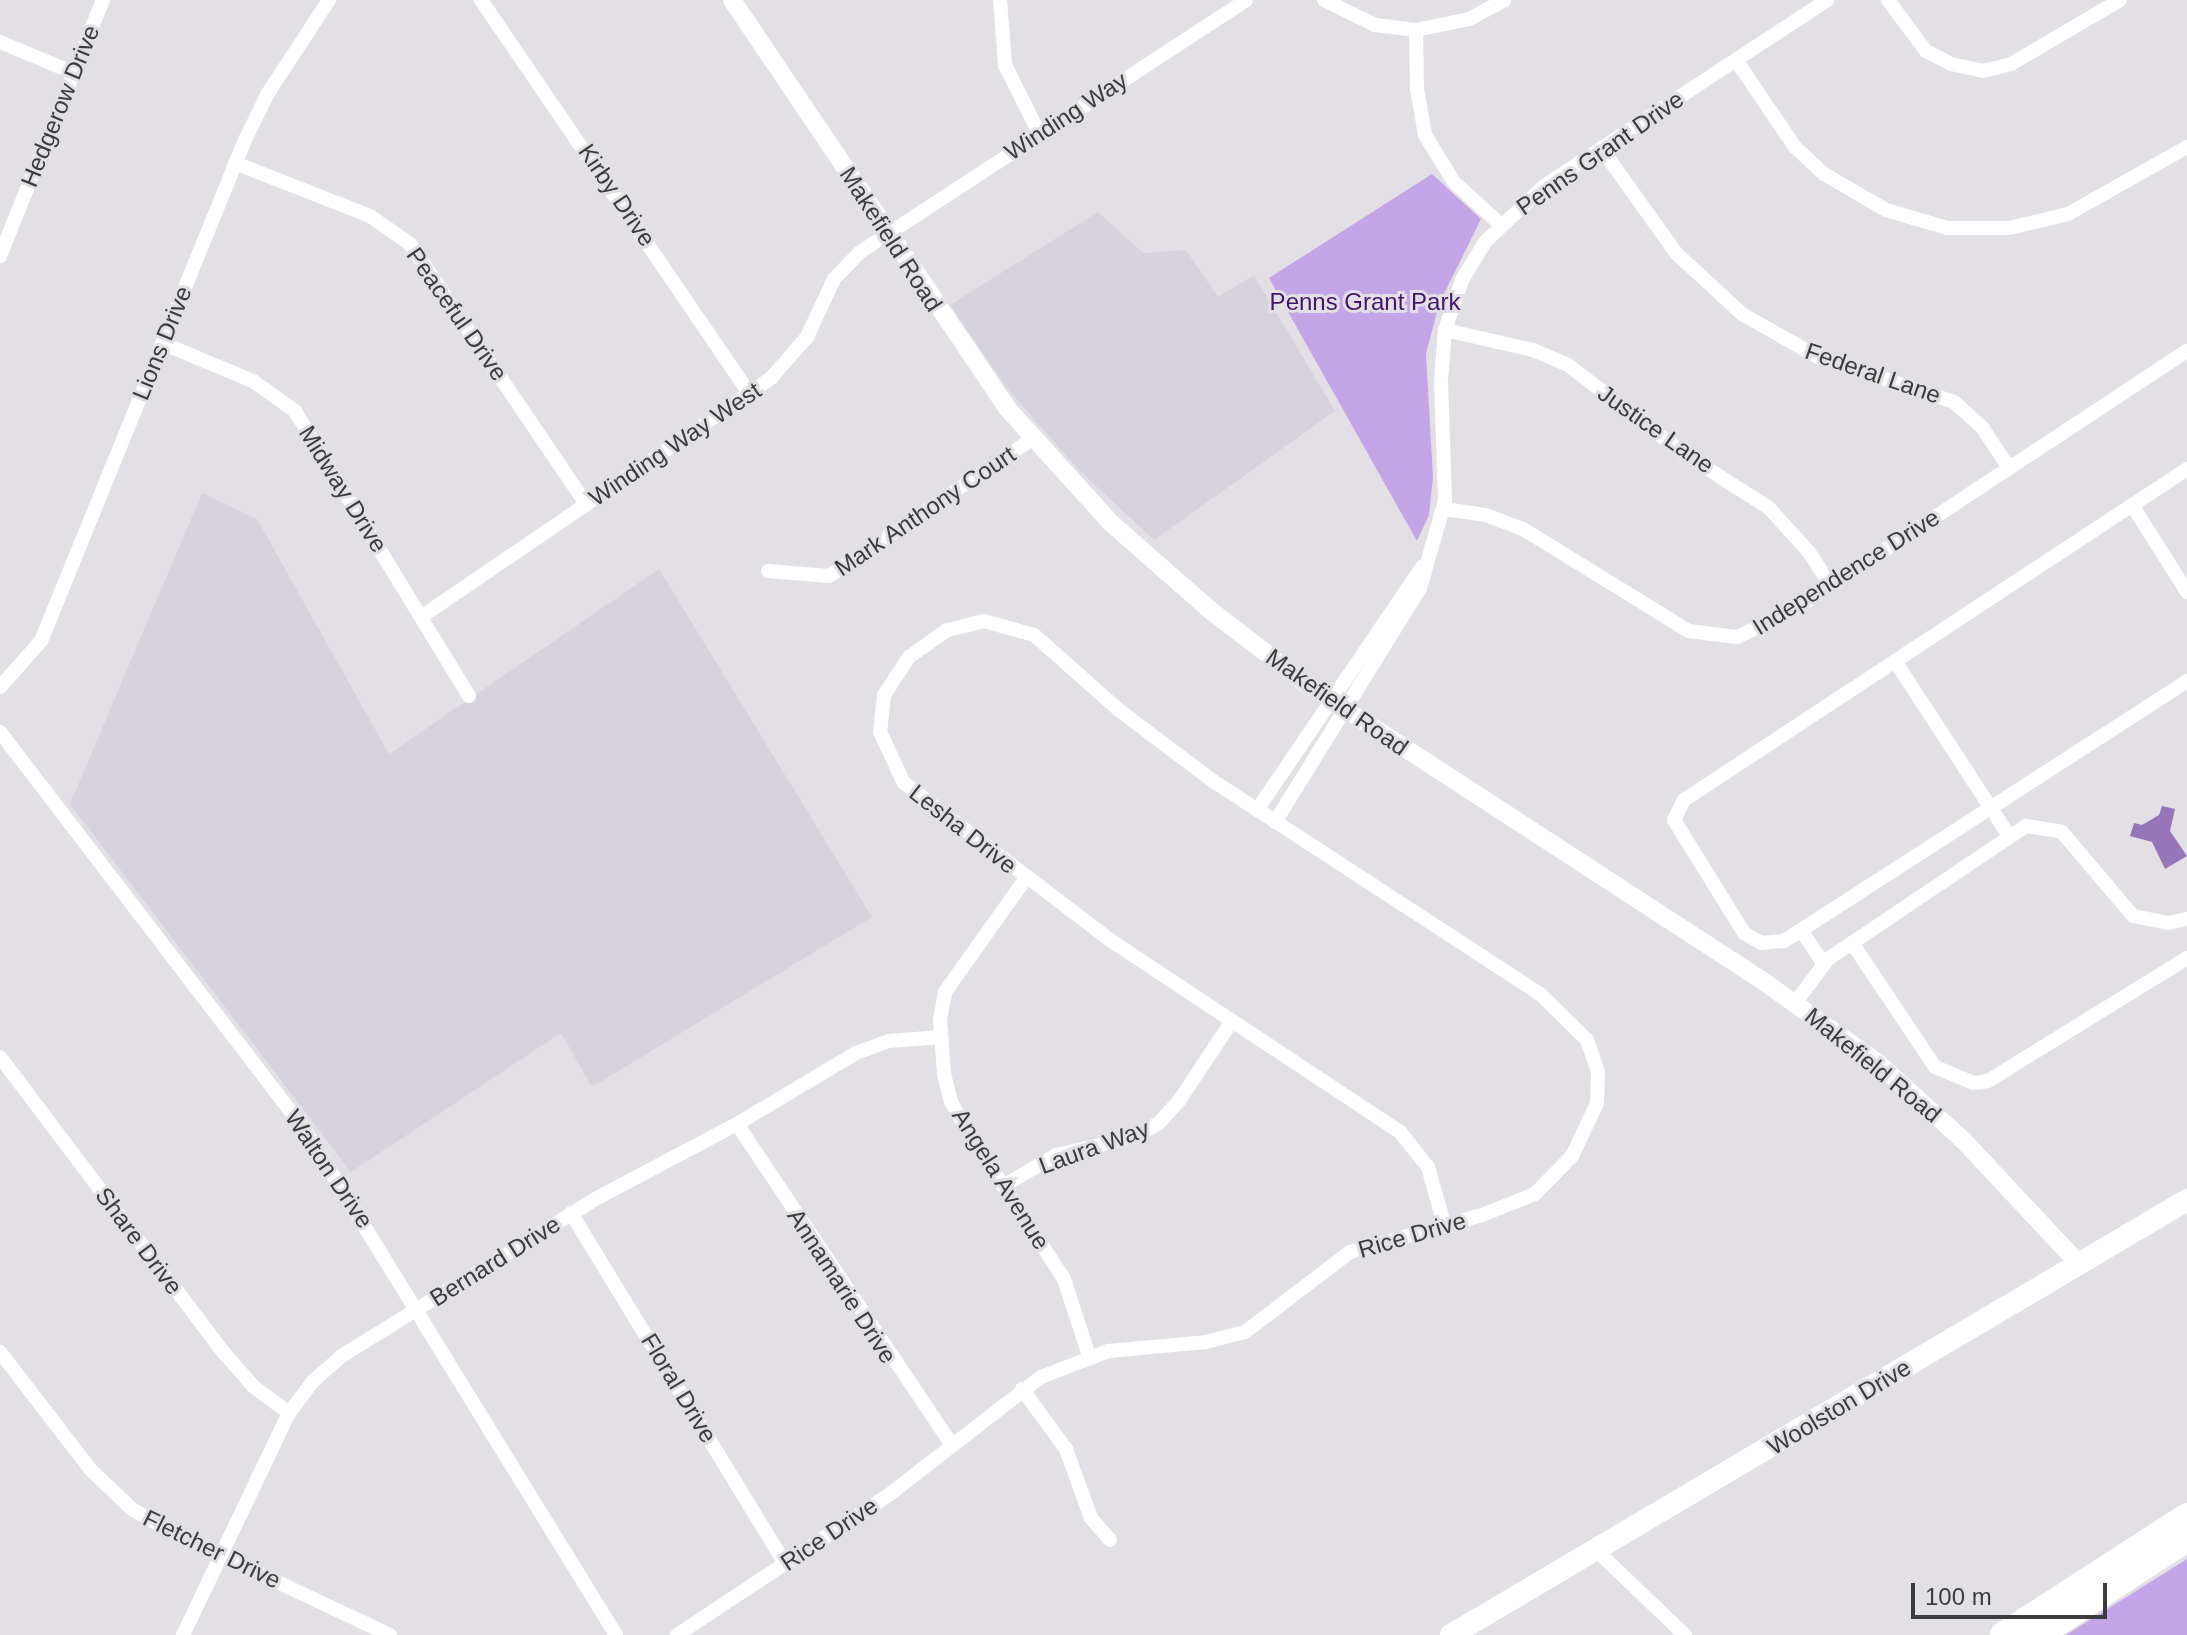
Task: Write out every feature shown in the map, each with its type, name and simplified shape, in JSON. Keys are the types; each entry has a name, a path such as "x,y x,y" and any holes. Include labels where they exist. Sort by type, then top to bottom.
{"highway":[{"path":"2003,1635 2187,1516"},
{"path":"2039,1635 2187,1539"}],"main road":[{"name":"Woolston Drive","path":"1463,1635 1597,1551 2187,1200"},
{"name":"Woolston Drive","path":"1451,1635 1491,1615"}],"street":[{"name":"Hedgerow Drive","path":"0,256 103,0"},
{"name":"Lions Drive","path":"0,687 41,641 235,163 268,93 329,0"},
{"name":"Kirby Drive","path":"481,0 749,393"},
{"name":"Makefield Road","path":"732,0 888,233 1032,439 1146,556 1338,705 1795,1003 1915,1094 2079,1264"},
{"path":"1000,0 1005,65 1039,133"},
{"name":"Winding Way","path":"888,233 1246,0"},
{"path":"1324,0 1375,25 1416,30 1469,19 1504,0"},
{"name":"Penns Grant Drive","path":"1338,705 1407,616 1433,551 1444,509 1445,330 1462,280 1500,224 1544,186 1827,0"},
{"path":"1888,0 1926,51 1951,64 1983,71 2011,64 2120,0"},
{"path":"1416,30 1417,89 1425,135 1454,182 1500,224"},
{"path":"0,42 74,73"},
{"path":"1736,60 1795,147 1824,174 1886,210 1947,228 2009,228 2068,214 2187,147"},
{"name":"Federal Lane","path":"1601,148 1677,254 1742,314 1818,357 1954,402 1982,427 2009,468"},
{"name":"Peaceful Drive","path":"235,163 370,216 410,244 586,504"},
{"name":"Winding Way West","path":"421,617 749,393 794,355 844,266 888,233"},
{"name":"Justice Lane","path":"1445,330 1533,350 1568,365 1683,453 1769,508 1809,552 1831,586"},
{"name":"Midway Drive","path":"162,343 253,381 295,411 469,696"},
{"name":"Independence Drive","path":"1444,509 1486,515 1523,529 1702,635 1746,634 1831,586 2187,351"},
{"name":"Mark Anthony Court","path":"768,571 829,576 1032,439"},
{"path":"2187,469 1684,800 1674,813 1678,830 1744,933 1768,944 1803,933 2187,681"},
{"path":"2132,505 2187,592"},
{"name":"Lesha Drive","path":"1257,810 1120,711 1034,635 996,622 972,622 921,647 900,667 884,695 880,732 904,783 1026,878 1232,1021 1400,1132 1428,1167 1444,1224"},
{"path":"1895,661 2009,836"},
{"path":"1257,810 1338,705"},
{"path":"1275,822 1338,705"},
{"name":"Walton Drive","path":"0,732 305,1130 616,1635"},
{"name":"Rice Drive","path":"677,1635 785,1564 952,1445 1022,1389 1089,1356 1245,1332 1342,1256 1535,1194 1572,1156 1597,1103 1593,1054 1576,1025 1540,994 1257,810"},
{"path":"1795,1003 1824,964 2026,826 2062,832 2133,916 2168,923 2187,919"},
{"name":"Angela Avenue","path":"1026,878 955,973 942,1004 941,1037 951,1102 1064,1279 1089,1356"},
{"path":"1803,933 1824,964"},
{"path":"1852,943 1935,1067 1974,1083 1988,1081 2187,958"},
{"name":"Laura Way","path":"1003,1186 1056,1155 1131,1138 1159,1123 1179,1101 1232,1021"},
{"name":"Bernard Drive","path":"183,1635 289,1413 323,1370 571,1213 737,1124 874,1045 941,1037"},
{"name":"Share Drive","path":"0,1057 225,1354 254,1387 289,1413"},
{"name":"Annamarie Drive","path":"737,1124 952,1445"},
{"name":"Floral Drive","path":"571,1213 785,1564"},
{"name":"Fletcher Drive","path":"0,1352 111,1491 150,1521 390,1635"},
{"path":"1022,1389 1066,1449 1091,1518 1110,1540"},
{"path":"1597,1551 1685,1635"}],"shaded area":[{"path":"1098,212 1143,253 1186,250 1218,297 1254,275 1335,411 1154,540 1079,470 1010,392 950,305"},
{"path":"202,493 257,519 389,754 659,569 872,917 592,1087 561,1033 351,1172 70,804"},
{"path":"2162,806 2175,809 2170,831 2187,856 2165,869 2152,842 2130,836 2134,823 2142,825 2159,815"}],"green space":[{"name":"Penns Grant Park","path":"1432,174 1481,219 1439,304 1426,354 1433,477 1429,515 1417,541 1269,278"},
{"path":"2187,1559 2187,1635 2066,1635"}]}
